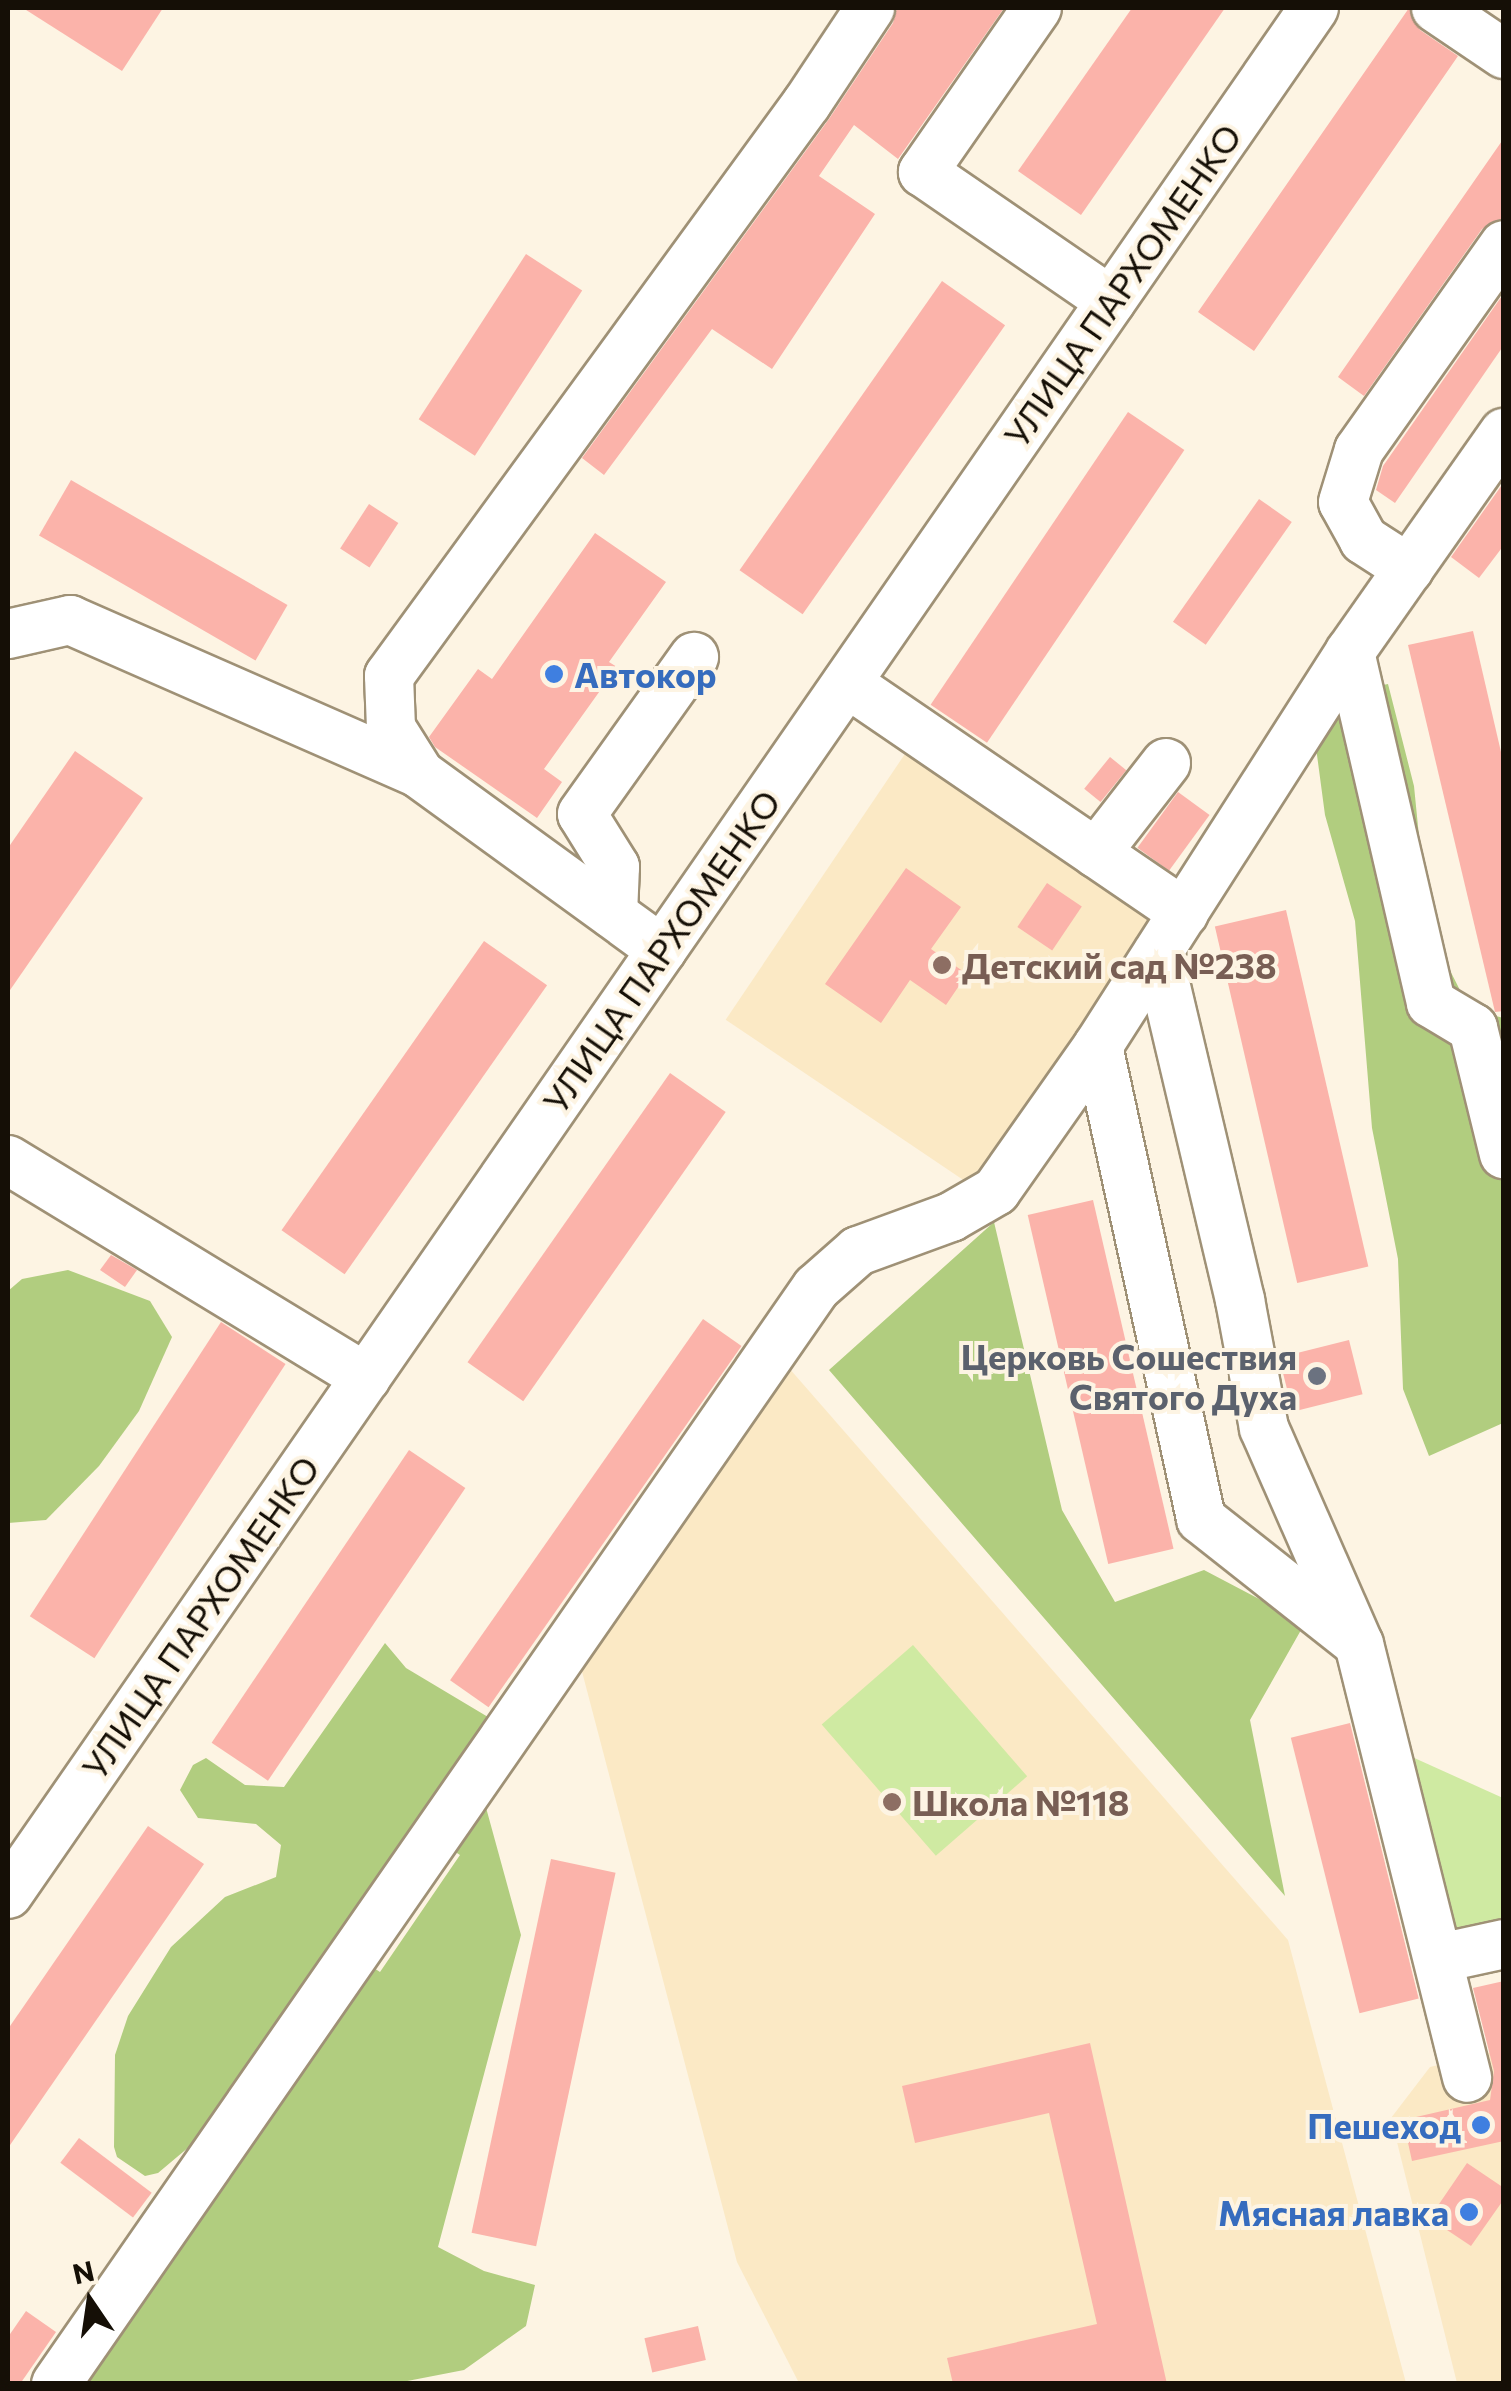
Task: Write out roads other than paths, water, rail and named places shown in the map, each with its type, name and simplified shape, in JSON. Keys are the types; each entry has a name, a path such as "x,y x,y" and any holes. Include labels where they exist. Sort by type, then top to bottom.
{"street":[{"path":"420,774 391,728 389,676 796,119 870,8"},
{"path":"1037,8 924,172 1111,302"},
{"name":"УЛИЦА ПАРХОМЕНКО","path":"8,1894 1314,8"},
{"path":"1436,8 1504,54"},
{"path":"1408,569 1364,540 1343,502 1360,450 1504,244"},
{"path":"56,2384 816,1288 858,1250 951,1217 996,1192 1098,1046 1350,652 1504,433"},
{"path":"8,634 70,620 420,774 662,950"},
{"path":"1350,652 1431,1003 1474,1028 1504,1154"},
{"path":"613,914 615,868 582,814 694,656"},
{"path":"846,683 1184,913"},
{"path":"1096,853 1166,762"},
{"path":"1158,953 1240,1300 1264,1428 1360,1644 1467,2078"},
{"path":"1098,1046 1202,1519 1360,1644"},
{"path":"8,1160 366,1378"},
{"path":"1440,1958 1504,1944"}],"place":[{"name":"Автокор","path":"554,674"},
{"name":"Детский сад №238","path":"942,965"},
{"name":"Церковь Сошествия Святого Духа","path":"1317,1376"},
{"name":"Школа №118","path":"892,1802"},
{"name":"Пешеход","path":"1481,2125"},
{"name":"Мясная лавка","path":"1469,2212"}]}
